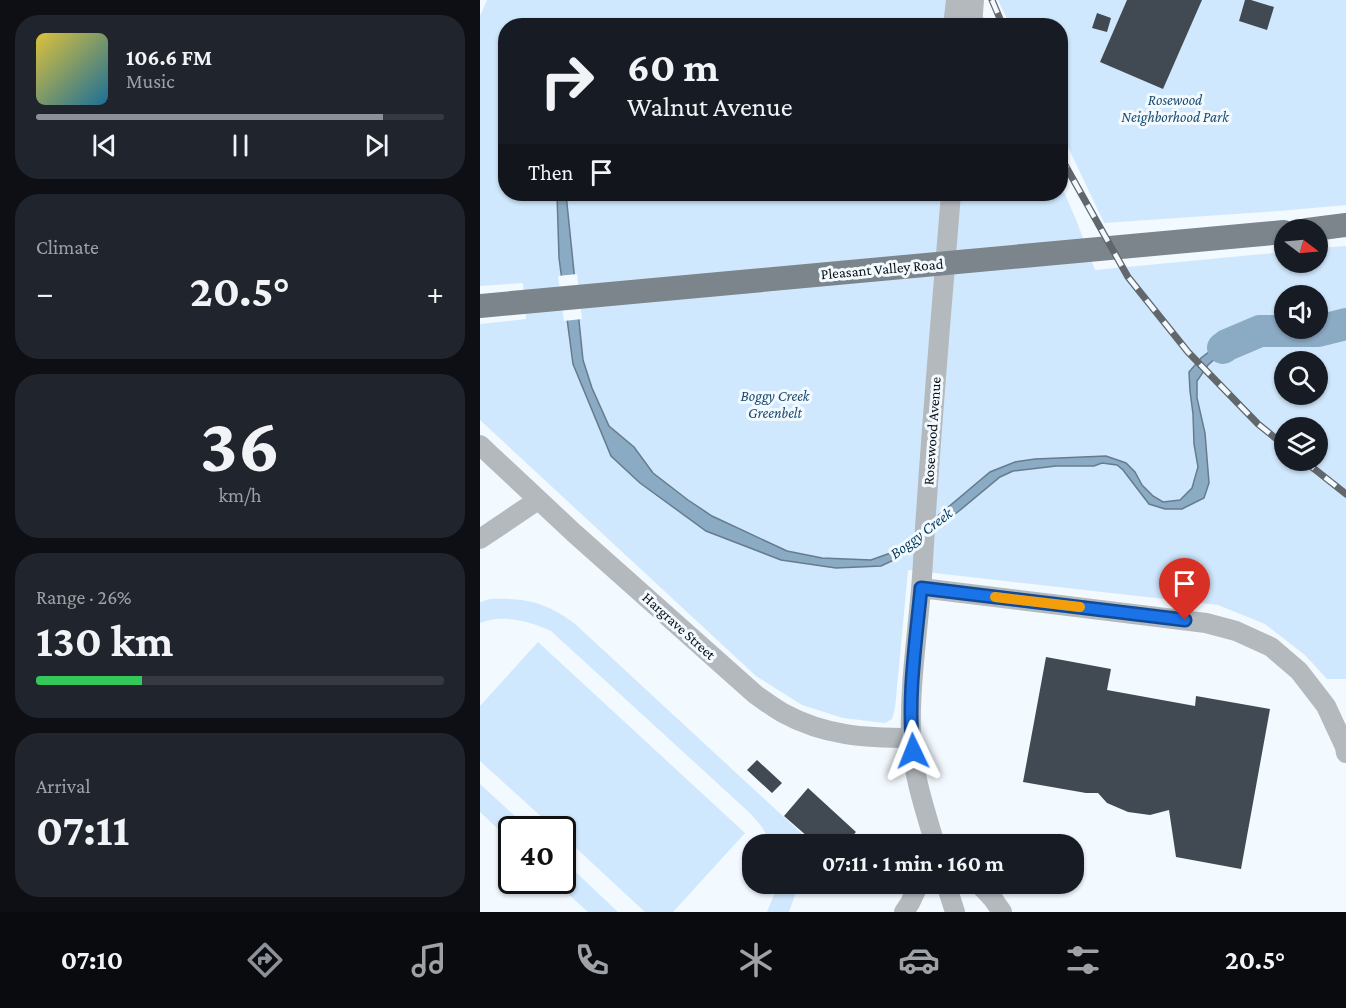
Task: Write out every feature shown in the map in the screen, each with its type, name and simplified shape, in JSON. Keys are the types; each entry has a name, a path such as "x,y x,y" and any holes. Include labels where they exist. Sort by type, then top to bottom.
{"main road":[{"path":"1328,227 1346,225"},
{"name":"Pleasant Valley Road","path":"480,306 1274,234"}],"street":[{"path":"954,18 956,0"},
{"path":"973,18 974,0"},
{"name":"Rosewood Avenue","path":"930,834 918,785 911,738 912,691 950,201"},
{"name":"Hargrave Street","path":"480,445 538,500 756,695 782,713 815,727 850,736 911,738"},
{"path":"480,539 538,500"},
{"path":"922,579 1206,623 1236,631 1270,647 1299,671 1326,706 1346,753"},
{"path":"904,912 915,894"},
{"path":"949,894 954,912 967,912"},
{"path":"989,894 1002,912"}],"green space":[{"name":"Boggy Creek Greenbelt","path":"487,0 976,0 984,18 498,18 498,201 1068,201 1095,270 1274,253 1274,273 1328,273 1328,247 1346,246 1346,679 1327,679 1305,655 1265,624 1218,605 908,570 895,708 892,719 885,723 843,718 802,705 756,676 480,420 480,324 526,319 523,283 480,286 480,16"},
{"name":"Rosewood Neighborhood Park","path":"998,0 1346,0 1346,205 1104,223 1068,147 1068,18 1007,18"},
{"path":"490,599 514,599 535,603 554,610 574,623 802,834 766,834 751,814 551,631 516,620 498,619 480,623 480,602"},
{"path":"538,642 745,833 673,912 645,912 576,848 576,816 541,816 480,761 480,706"},
{"path":"480,784 515,816 498,816 498,829 480,812"},
{"path":"576,872 618,912 588,912 568,894 576,894"},
{"path":"795,894 789,912 767,912 774,895"}],"water":[{"path":"557,201 567,201 583,360 592,388 609,426 634,447 653,473 712,516 787,551 822,558 871,560 896,551 990,472 1015,462 1106,456 1126,463 1135,472 1142,485 1163,502 1180,500 1192,488 1198,467 1194,444 1189,372 1201,358 1218,345 1246,331 1260,331 1226,349 1208,365 1197,381 1197,398 1205,433 1209,483 1204,498 1182,509 1165,509 1149,504 1117,465 1102,463 1094,466 1056,466 1013,471 1000,477 900,557 881,566 836,568 781,560 706,531 640,483 611,456 573,364 559,258"}],"pier":[{"path":"577,274 582,319 564,321 558,276"}],"building":[{"path":"1127,0 1202,0 1163,89 1100,62"},
{"path":"1245,0 1274,7 1267,30 1239,21"},
{"path":"1097,13 1111,18 1107,32 1092,28"},
{"path":"1046,657 1111,669 1107,690 1195,706 1196,696 1270,709 1241,869 1176,857 1169,810 1150,815 1128,812 1107,803 1098,793 1023,782"},
{"path":"757,760 782,783 772,793 747,770"},
{"path":"808,788 856,832 854,834 805,834 784,816"}],"waterway":[{"name":"Boggy Creek","path":"1223,348 1260,331 1318,331 1346,324"}],"railway":[{"path":"992,0 1000,18"},
{"path":"1068,170 1128,277 1188,352 1258,424 1274,437"},
{"path":"1317,471 1346,494"}],"slow traffic":[{"path":"995,597 1080,607"}],"route":[{"path":"913,751 912,691 921,588 1185,620"}]}
